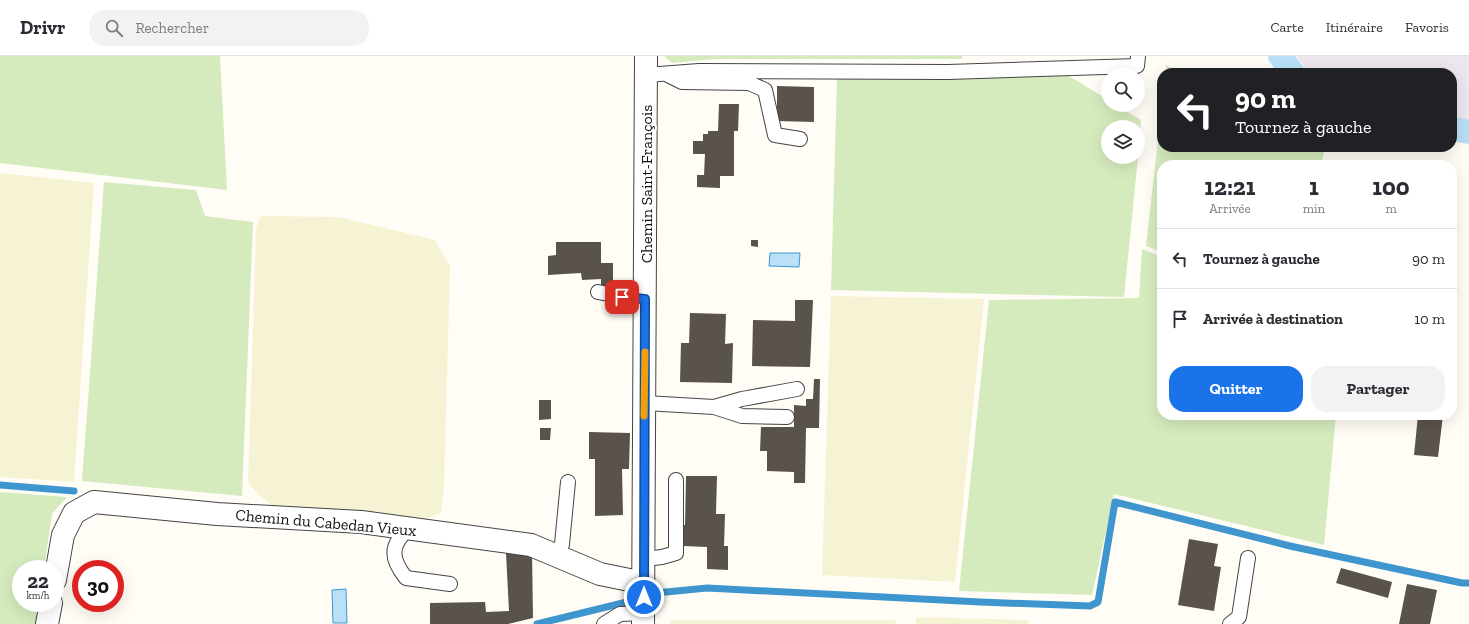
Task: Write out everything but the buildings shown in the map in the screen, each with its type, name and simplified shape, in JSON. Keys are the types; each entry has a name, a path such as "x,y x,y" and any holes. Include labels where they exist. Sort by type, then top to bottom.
{"street":[{"name":"Chemin Saint-François","path":"644,603 645,299 652,68"},
{"name":"Chemin du Cabedan Vieux","path":"59,560 63,535 74,512 94,502 217,514 361,522 530,545 600,574 644,603"},
{"path":"47,624 49,612"}],"lane":[{"path":"652,68 699,71 948,72 1137,66 1138,56"},
{"path":"652,68 682,82 749,84 765,90 775,135 800,139"},
{"path":"598,292 634,299 645,299"},
{"path":"644,403 714,406 742,399 797,389"},
{"path":"714,406 742,416 787,417"},
{"path":"644,559 662,557 676,553 676,480"},
{"path":"559,556 562,544 568,482"},
{"path":"409,528 400,536 393,554 397,567 406,578 450,584"},
{"path":"1230,624 1238,617 1248,558"},
{"path":"604,624 620,614 644,603"}],"shaded area":[{"path":"1296,56 1469,56 1469,125 1457,123 1457,68 1305,68"},
{"path":"0,173 94,183 74,482 0,477"},
{"path":"261,216 339,217 435,240 450,266 444,489 441,513 425,520 273,506 258,494 248,483 256,228"},
{"path":"831,296 984,299 955,582 822,575"},
{"path":"916,617 1029,620 1028,624 916,624"},
{"path":"670,620 896,620 895,624 670,624"}],"green space":[{"path":"0,56 220,56 227,190 0,163"},
{"path":"664,56 962,56 962,59 716,59 672,63"},
{"path":"1069,76 1101,96 1101,112 1128,112 1141,120 1101,120 1101,164 1137,164 1124,297 831,290 837,78"},
{"path":"1157,149 1157,152 1324,152 1322,160 1157,160 1157,250 1146,246"},
{"path":"104,182 196,190 205,216 253,222 242,496 82,481"},
{"path":"1142,249 1157,255 1157,420 1336,420 1324,545 1114,494 1092,595 959,591 989,300 1139,298"},
{"path":"0,492 67,497 52,514 45,560 12,560 12,612 37,612 35,624 0,624"}],"water":[{"path":"770,253 800,253 799,267 769,266"},
{"path":"346,589 347,623 333,623 332,590"}],"waterway":[{"path":"1280,56 1289,68"},
{"path":"1457,130 1469,132"},
{"path":"0,485 74,491"},
{"path":"537,624 631,601 656,593 707,588 1090,606 1098,602 1115,502 1290,546 1462,583 1469,583"}],"slow traffic":[{"path":"644,416 645,352"}],"route":[{"path":"622,297 645,299 644,597"}]}
